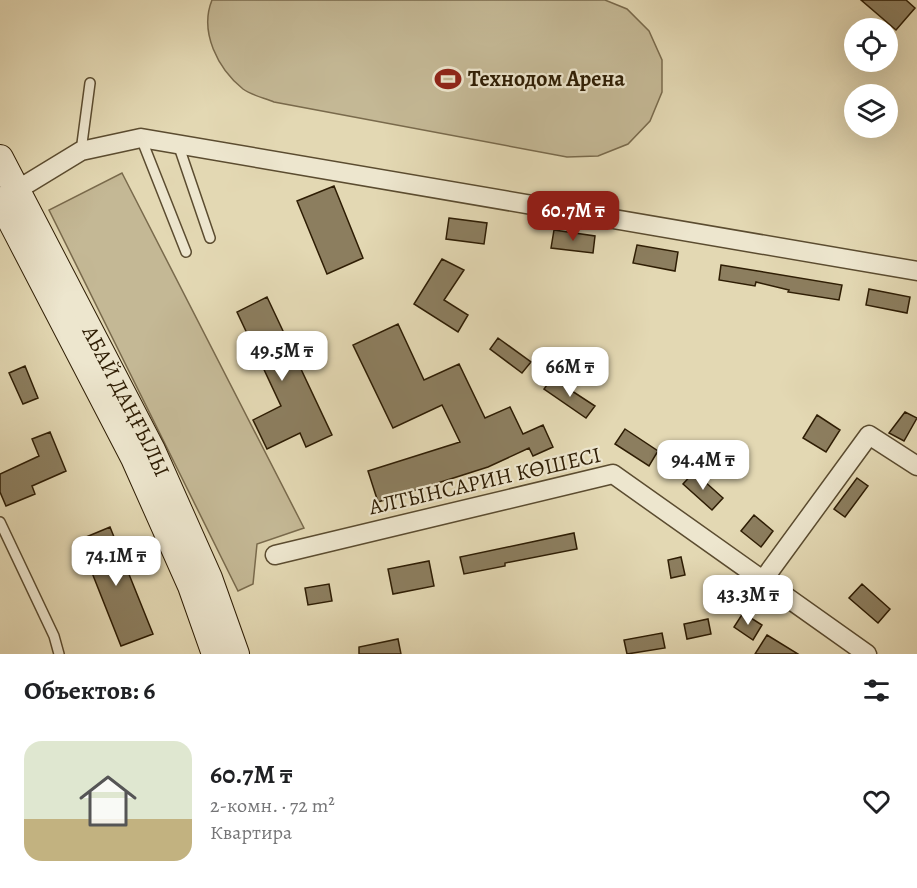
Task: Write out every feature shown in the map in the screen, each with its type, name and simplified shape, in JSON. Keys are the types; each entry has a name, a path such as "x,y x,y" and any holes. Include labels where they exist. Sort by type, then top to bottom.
{"main road":[{"name":"АБАЙ ДАҢҒЫЛЫ","path":"0,158 5,202 134,458 191,586 215,654"},
{"name":"АБАЙ ДАҢҒЫЛЫ","path":"5,202 152,450 209,578 236,654"}],"street":[{"path":"5,202 81,151 141,138 917,271"},
{"path":"763,580 869,435 917,466"},
{"name":"АЛТЫНСАРИН КӨШЕСІ","path":"275,555 614,474 867,654"}],"lane":[{"path":"81,151 90,83"},
{"path":"141,138 186,252"},
{"path":"178,144 210,238"},
{"path":"0,522 54,636 59,654"}],"shaded area":[{"name":"Технодом Арена","path":"212,0 605,0 627,9 649,31 662,60 662,92 650,121 628,144 598,156 567,157 274,102 243,89 234,81 219,60 213,49 208,25"},
{"path":"122,173 304,528 257,544 253,584 238,591 49,210"}],"building":[{"path":"861,0 906,0 915,8 898,28 898,18 882,18"},
{"path":"334,186 363,258 327,274 297,201"},
{"path":"449,218 487,223 484,244 446,239"},
{"path":"554,230 595,236 593,253 551,248"},
{"path":"637,245 678,252 675,271 633,263"},
{"path":"442,259 464,270 444,300 468,315 458,332 414,304"},
{"path":"721,265 842,285 839,300 788,292 789,290 756,282 755,286 719,280"},
{"path":"869,289 910,297 907,313 866,305"},
{"path":"267,297 332,435 306,447 300,433 267,449 253,420 281,406 237,312"},
{"path":"398,324 424,380 459,364 485,418 510,407 523,434 543,425 553,447 533,456 529,448 488,467 378,502 368,471 460,442 442,405 393,428 353,345"},
{"path":"498,338 531,362 522,373 490,349"},
{"path":"25,366 38,398 23,404 9,373"},
{"path":"552,378 595,406 586,418 544,389"},
{"path":"905,412 917,418 904,441 889,433"},
{"path":"817,415 840,430 826,452 803,438"},
{"path":"625,429 658,451 649,466 615,444"},
{"path":"50,432 66,471 32,486 35,494 6,506 0,492 0,474 39,456 32,439"},
{"path":"694,472 723,498 712,510 683,484"},
{"path":"857,478 868,486 845,517 834,509"},
{"path":"754,515 773,531 761,547 741,531"},
{"path":"110,527 153,634 121,646 79,540"},
{"path":"574,533 577,549 505,563 505,566 464,574 460,557"},
{"path":"681,557 685,575 671,578 668,560"},
{"path":"429,561 434,586 393,594 388,569"},
{"path":"329,584 332,601 308,605 305,588"},
{"path":"862,584 890,609 878,623 849,598"},
{"path":"743,613 762,625 753,640 734,627"},
{"path":"708,619 711,634 687,639 684,624"},
{"path":"662,633 665,648 627,654 624,640"},
{"path":"767,635 798,654 755,654"},
{"path":"398,639 401,654 359,654 359,647"}],"place":[{"name":"Технодом Арена","path":"448,79"}]}
